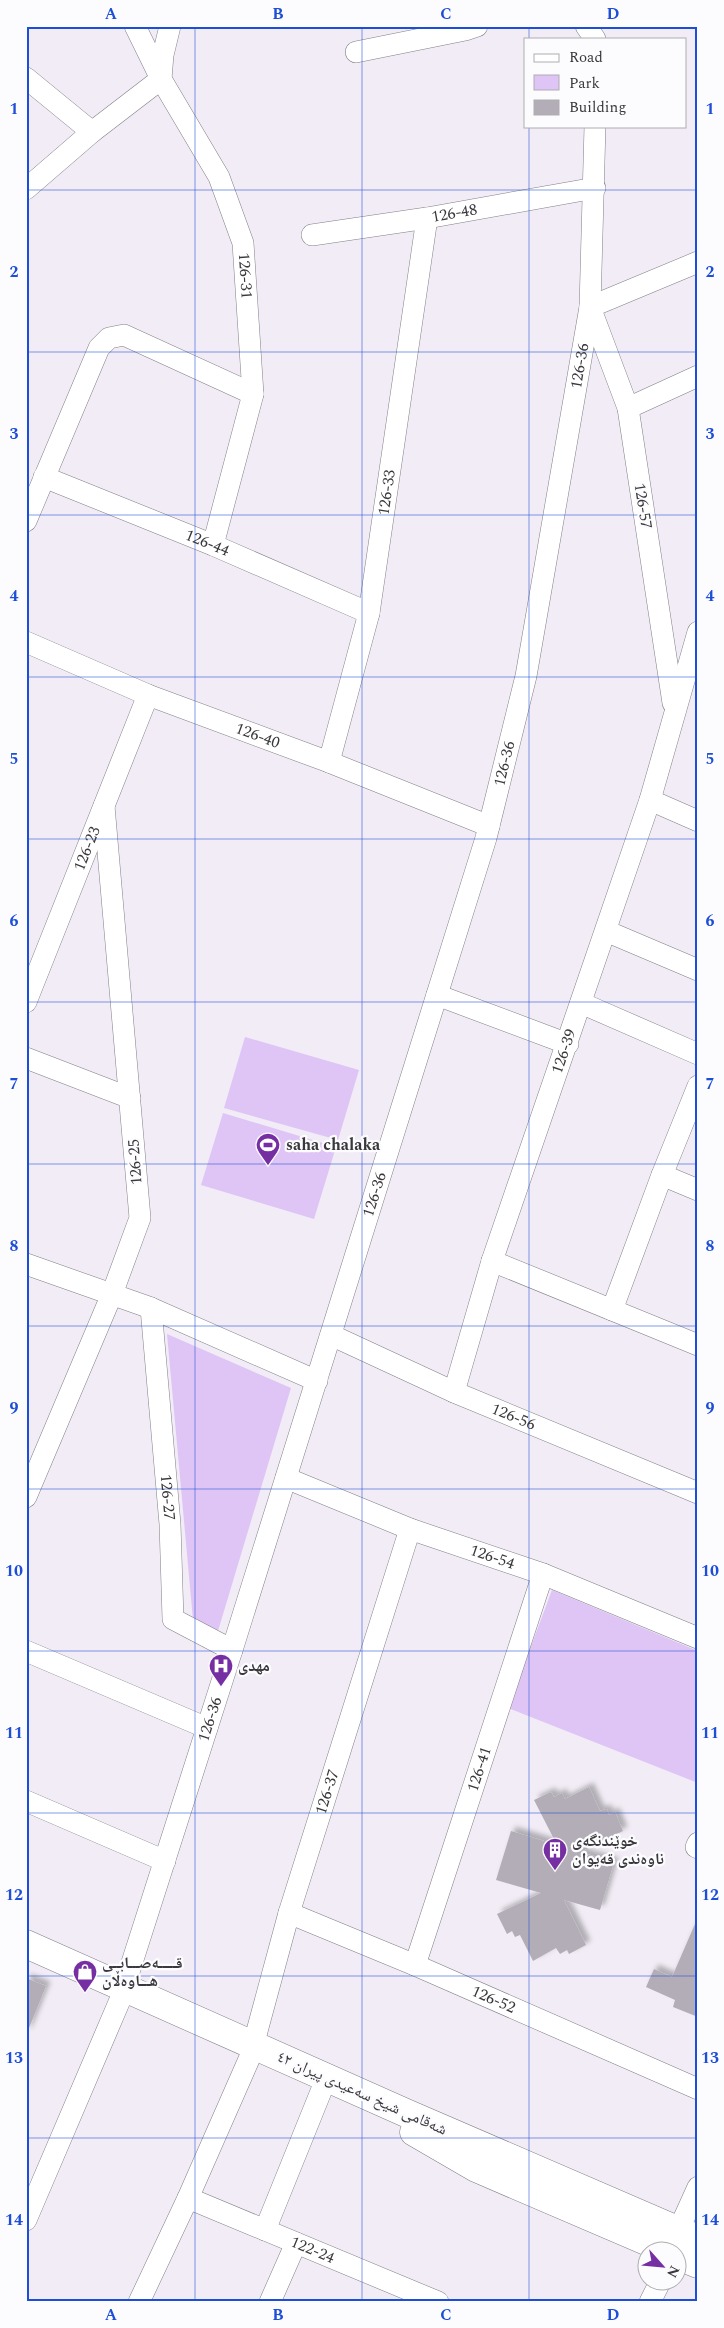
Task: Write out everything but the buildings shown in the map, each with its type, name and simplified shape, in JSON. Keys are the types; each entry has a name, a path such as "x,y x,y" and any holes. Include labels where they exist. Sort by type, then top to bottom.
{"main road":[{"name":"شەقامی شیخ سەعیدی پیران ٤٢","path":"26,1944 121,1994"},
{"name":"شەقامی شیخ سەعیدی پیران ٤٢","path":"26,1960 121,1994 698,2249"},
{"name":"شەقامی شیخ سەعیدی پیران ٤٢","path":"251,2051 322,2089 404,2119"},
{"path":"404,2119 481,2133 693,2227"},
{"path":"404,2119 476,2168 644,2240"},
{"path":"686,2259 698,2264"}],"street":[{"name":"126-31","path":"135,26 161,79 219,177 243,243 253,394 213,545"},
{"path":"26,188 92,132 161,79 163,55 170,26"},
{"path":"356,52 465,30 476,26"},
{"path":"26,78 92,132"},
{"name":"126-36","path":"26,2220 32,2192 121,1994 232,1650 489,826 526,676 590,307 595,188 595,128"},
{"name":"126-48","path":"312,235 427,218 595,188"},
{"name":"126-33","path":"329,762 369,613 427,218"},
{"path":"590,307 698,262"},
{"name":"126-57","path":"590,307 628,408 674,711"},
{"path":"26,521 98,348 109,338 124,335 253,394"},
{"path":"628,408 698,376"},
{"name":"126-44","path":"44,477 213,545 369,613"},
{"name":"126-39","path":"454,1392 492,1261 568,1044 650,800 698,632"},
{"name":"126-40","path":"26,642 148,694 329,762 489,826"},
{"name":"126-23","path":"26,1002 148,694"},
{"path":"650,800 698,821"},
{"name":"126-25","path":"26,1497 112,1294 140,1218 104,806"},
{"path":"606,931 698,970"},
{"path":"437,995 568,1044"},
{"path":"581,1003 698,1054"},
{"path":"26,1058 130,1098"},
{"path":"612,1310 662,1175 698,1086"},
{"path":"662,1175 698,1190"},
{"path":"492,1261 698,1345"},
{"path":"26,1264 151,1308 316,1381"},
{"name":"126-27","path":"151,1308 170,1524 173,1619 232,1650"},
{"name":"126-56","path":"331,1335 454,1392 698,1492"},
{"name":"126-54","path":"286,1478 410,1529 543,1574 698,1638"},
{"name":"126-37","path":"139,2302 188,2198 251,2051 289,1913 410,1529"},
{"name":"126-41","path":"415,1965 543,1574"},
{"path":"26,1651 207,1728"},
{"path":"26,1801 165,1861"},
{"path":"698,1843 696,1848 698,1848"},
{"name":"126-52","path":"289,1913 415,1965 698,2090"},
{"path":"265,2230 322,2089"},
{"path":"693,2227 698,2188"},
{"name":"122-24","path":"188,2198 438,2302"},
{"path":"270,2302 296,2243"},
{"path":"650,2302 656,2290"}],"green space":[{"name":"saha chalaka","path":"245,1037 359,1070 338,1140 224,1108"},
{"name":"saha chalaka","path":"223,1113 336,1147 314,1219 201,1185"},
{"path":"167,1334 291,1388 218,1631 193,1620"},
{"path":"552,1590 698,1651 698,1783 508,1708"}],"place":[{"name":"saha chalaka","path":"268,1166"},
{"name":"مهدی","path":"221,1687"},
{"name":"خوێندنگەی ناوەندی قەیوان","path":"555,1871"},
{"name":"قـــــەصـــابــی هـــاوەڵان","path":"85,1993"}]}
